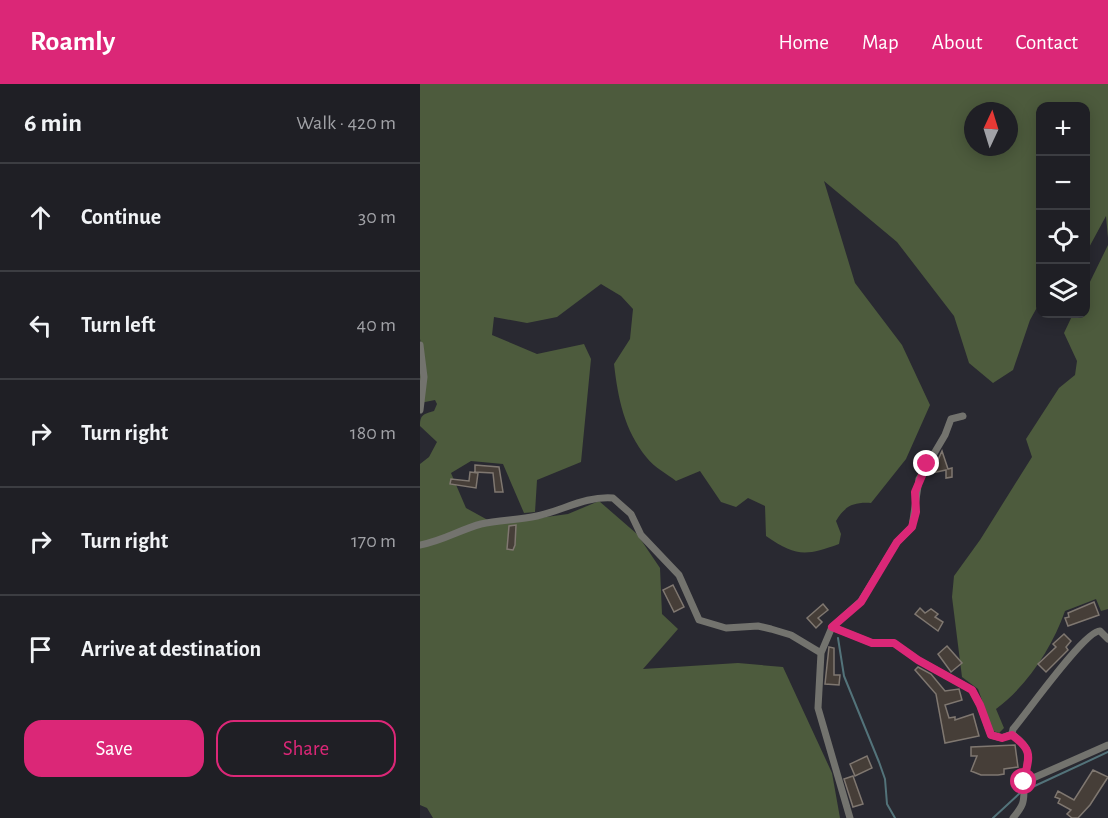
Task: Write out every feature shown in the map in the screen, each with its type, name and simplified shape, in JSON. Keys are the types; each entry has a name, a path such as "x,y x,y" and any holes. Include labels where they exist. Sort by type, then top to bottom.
{"street":[{"path":"420,345 424,377 420,410"},
{"path":"850,818 818,708 821,653 832,627 861,602 897,542 912,527 919,479 945,435 951,418 963,416"},
{"path":"420,545 441,542 461,530 484,523 538,516 586,499 614,498 631,514 641,535 679,575 699,620 726,628 758,626 771,629 791,635 821,653"},
{"path":"832,627 872,643 894,643 918,660 972,690 991,735 1002,738 1012,735"},
{"path":"1012,735 1013,729 1038,700 1058,669 1071,658 1089,635 1100,631 1108,639"},
{"path":"1012,735 1027,747 1030,758 1023,806 1013,818"},
{"path":"1025,787 1108,745"}],"green space":[{"path":"420,84 1108,84 1108,238 1106,216 1090,246 1090,102 1036,102 1036,309 1013,370 993,383 969,363 954,316 897,242 824,181 855,283 902,345 930,405 906,459 871,503 850,506 839,516 836,521 841,534 839,544 809,552 785,548 766,536 765,506 748,498 736,507 721,502 700,471 676,481 650,461 639,447 628,425 618,389 614,364 630,339 633,309 621,296 601,284 557,317 527,323 494,317 492,335 537,354 584,344 591,359 581,462 537,480 535,512 524,513 503,464 471,461 451,473 466,508 495,524 568,514 599,501 637,534 660,568 662,614 678,629 643,669 738,663 783,667 832,773 840,818 433,818 427,808 420,805 420,464 429,457 437,442 420,426 422,417 434,411 437,404 435,400 420,403 420,360 423,353 420,339"},
{"path":"1108,245 1108,609 1101,611 1096,599 1065,611 1046,652 1028,678 996,709 1004,728 999,733 993,731 978,689 962,677 952,597 954,576 980,540 1032,457 1026,439 1059,388 1075,375 1077,361 1064,333 1071,318 1090,318 1090,282"}],"building":[{"path":"942,451 948,469 952,468 952,477 946,478 946,470 932,473"},
{"path":"475,465 499,467 503,492 495,492 493,473 475,472"},
{"path":"470,472 478,473 476,488 450,484 451,479 469,481"},
{"path":"516,525 515,545 513,550 507,549 509,526"},
{"path":"673,585 684,607 674,612 663,590"},
{"path":"1094,602 1099,615 1068,626 1065,618 1069,617 1068,613"},
{"path":"823,604 828,610 818,618 822,622 816,628 807,618"},
{"path":"920,608 925,613 931,609 938,614 935,617 943,622 938,631 915,614"},
{"path":"1064,634 1071,641 1066,647 1068,650 1046,672 1038,664 1056,647 1053,644"},
{"path":"947,646 962,663 951,672 938,654"},
{"path":"829,647 834,648 834,675 840,675 839,685 825,684"},
{"path":"918,667 931,674 945,691 959,689 962,700 945,705 949,718 955,717 955,720 973,714 979,736 945,743 936,694 915,670"},
{"path":"1015,745 1018,767 1004,769 1004,774 998,775 981,775 971,771 977,756 971,756 971,747"},
{"path":"867,756 872,768 855,776 850,764"},
{"path":"1093,770 1108,777 1090,805 1078,818 1072,818 1067,814 1071,810 1058,803 1060,799 1055,797 1058,791 1074,800"},
{"path":"853,776 863,804 853,807 844,779"}],"waterway":[{"path":"838,638 844,676 879,762 885,779 887,804 895,818"},
{"path":"1026,790 1108,752"},
{"path":"993,818 1021,792"}],"route":[{"path":"927,464 915,492 916,512 912,527 897,542 861,602 848,616 832,627 872,643 894,643 918,660 972,690 991,735 1002,738 1012,735 1027,747 1030,758 1024,782"}]}
